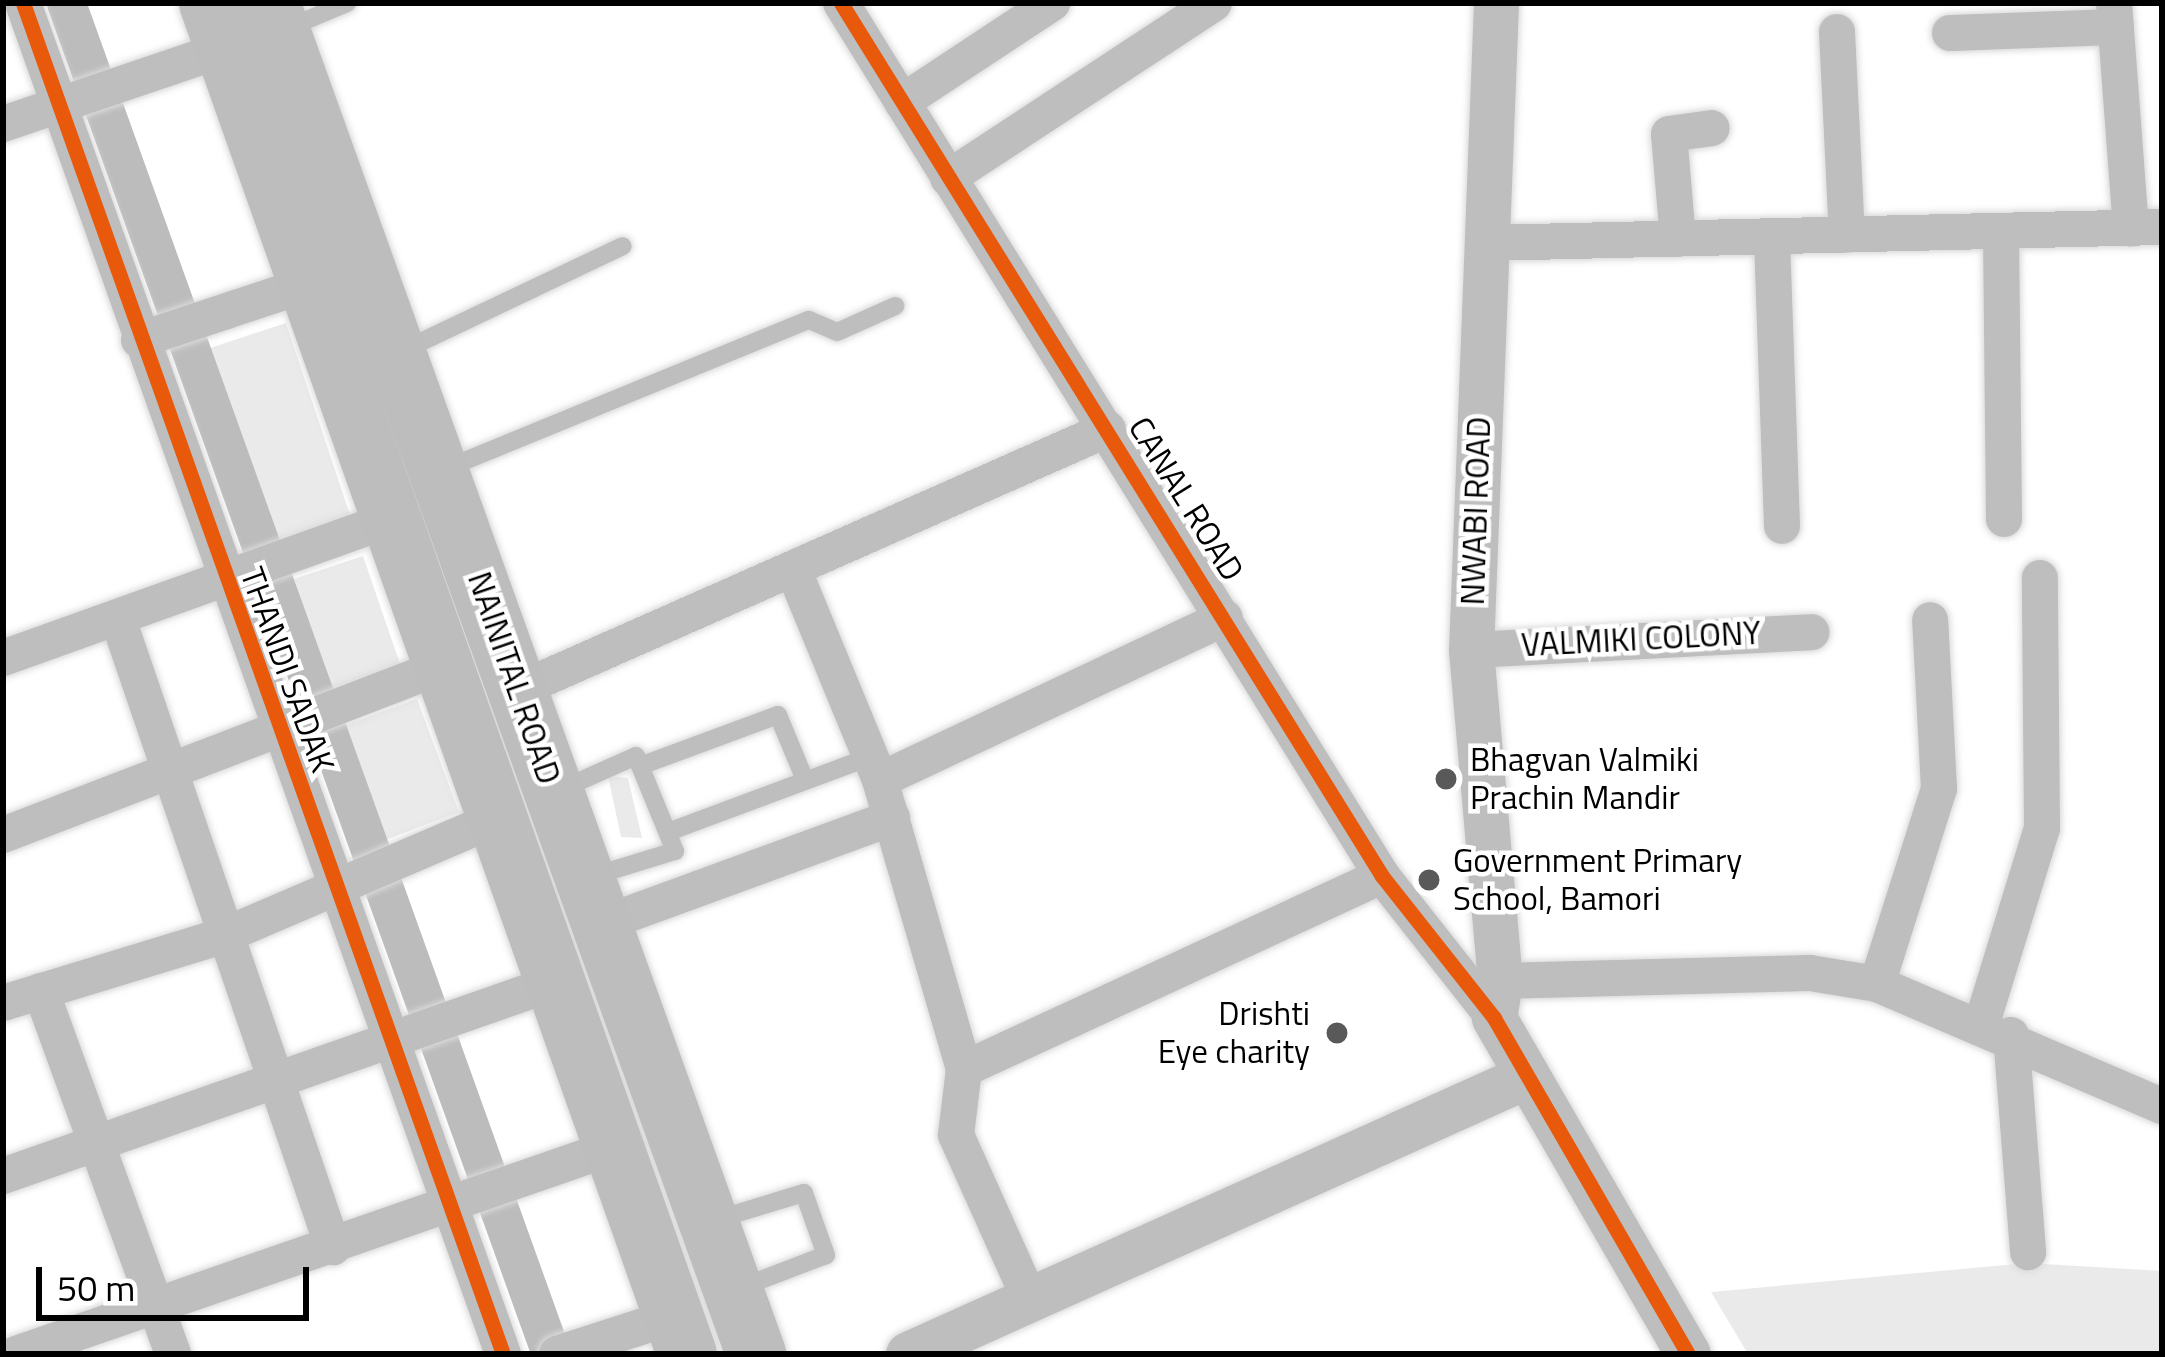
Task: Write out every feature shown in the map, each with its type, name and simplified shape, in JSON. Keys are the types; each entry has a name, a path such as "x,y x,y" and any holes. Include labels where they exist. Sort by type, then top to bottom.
{"highway":[{"name":"NAINITAL ROAD","path":"246,22 311,283 447,665 528,804 594,901 756,1354"},
{"name":"NAINITAL ROAD","path":"246,22 400,352 518,690 528,804 556,982 681,1335"},
{"path":"617,1146 674,1122"}],"street":[{"name":"THANDI SADAK","path":"23,3 83,97 365,875 479,1200 503,1354"},
{"name":"CANAL ROAD","path":"841,3 1382,876 1497,999"},
{"path":"902,102 1052,3"},
{"path":"948,178 1214,3"},
{"name":"NWABI ROAD","path":"1496,3 1471,650 1497,999"},
{"path":"1487,242 2146,227 2115,15 1950,33"},
{"path":"3,124 83,97 246,22"},
{"path":"1837,32 1846,235"},
{"path":"1678,239 1669,134 1712,128"},
{"path":"2001,232 2004,519"},
{"path":"1772,239 1782,526"},
{"path":"167,331 311,283"},
{"path":"518,690 796,576 1108,429"},
{"path":"3,658 118,622 396,517"},
{"path":"796,576 894,822 964,1069 956,1135 1030,1300"},
{"path":"2028,1252 1996,1029 2042,828 2039,578"},
{"path":"876,768 1225,618"},
{"path":"1877,984 1939,789 1930,620"},
{"path":"118,622 334,1247"},
{"name":"VALMIKI COLONY","path":"1471,650 1811,632"},
{"path":"3,835 447,665"},
{"path":"3,1003 225,935 528,804"},
{"path":"594,901 658,904 894,822"},
{"path":"964,1069 1382,876"},
{"path":"1688,1354 1527,1076 1497,999 1766,973 1877,984 1996,1029 2162,1106"},
{"path":"3,1176 277,1087 556,982"},
{"path":"41,991 173,1354"},
{"path":"908,1354 1527,1076"},
{"path":"16,1354 479,1200 617,1146"},
{"path":"561,1353 681,1335"}],"lane":[{"path":"246,22 346,3"},
{"path":"400,352 623,246"},
{"path":"441,470 809,320 837,332 895,306"},
{"path":"640,766 778,715 805,780"},
{"path":"528,804 637,756 675,850 594,901"},
{"path":"668,832 805,780 876,768"},
{"path":"711,1222 804,1192 826,1256 734,1290"}],"shaded area":[{"path":"286,323 352,521 273,547 207,349"},
{"path":"363,556 400,664 330,689 294,579"},
{"path":"417,699 459,812 383,841 341,727"},
{"path":"608,776 628,778 642,838 621,837"},
{"path":"2027,1263 2162,1271 2162,1354 1748,1354 1711,1292"}],"waterway":[{"path":"66,3 551,1354"}],"cycle path":[{"path":"23,3 503,1354"},
{"path":"841,3 1382,876 1494,1018 1688,1354"}],"place":[{"name":"Bhagvan Valmiki Prachin Mandir","path":"1446,779"},
{"name":"Government Primary School, Bamori","path":"1429,880"},
{"name":"Drishti Eye charity","path":"1337,1033"}]}
